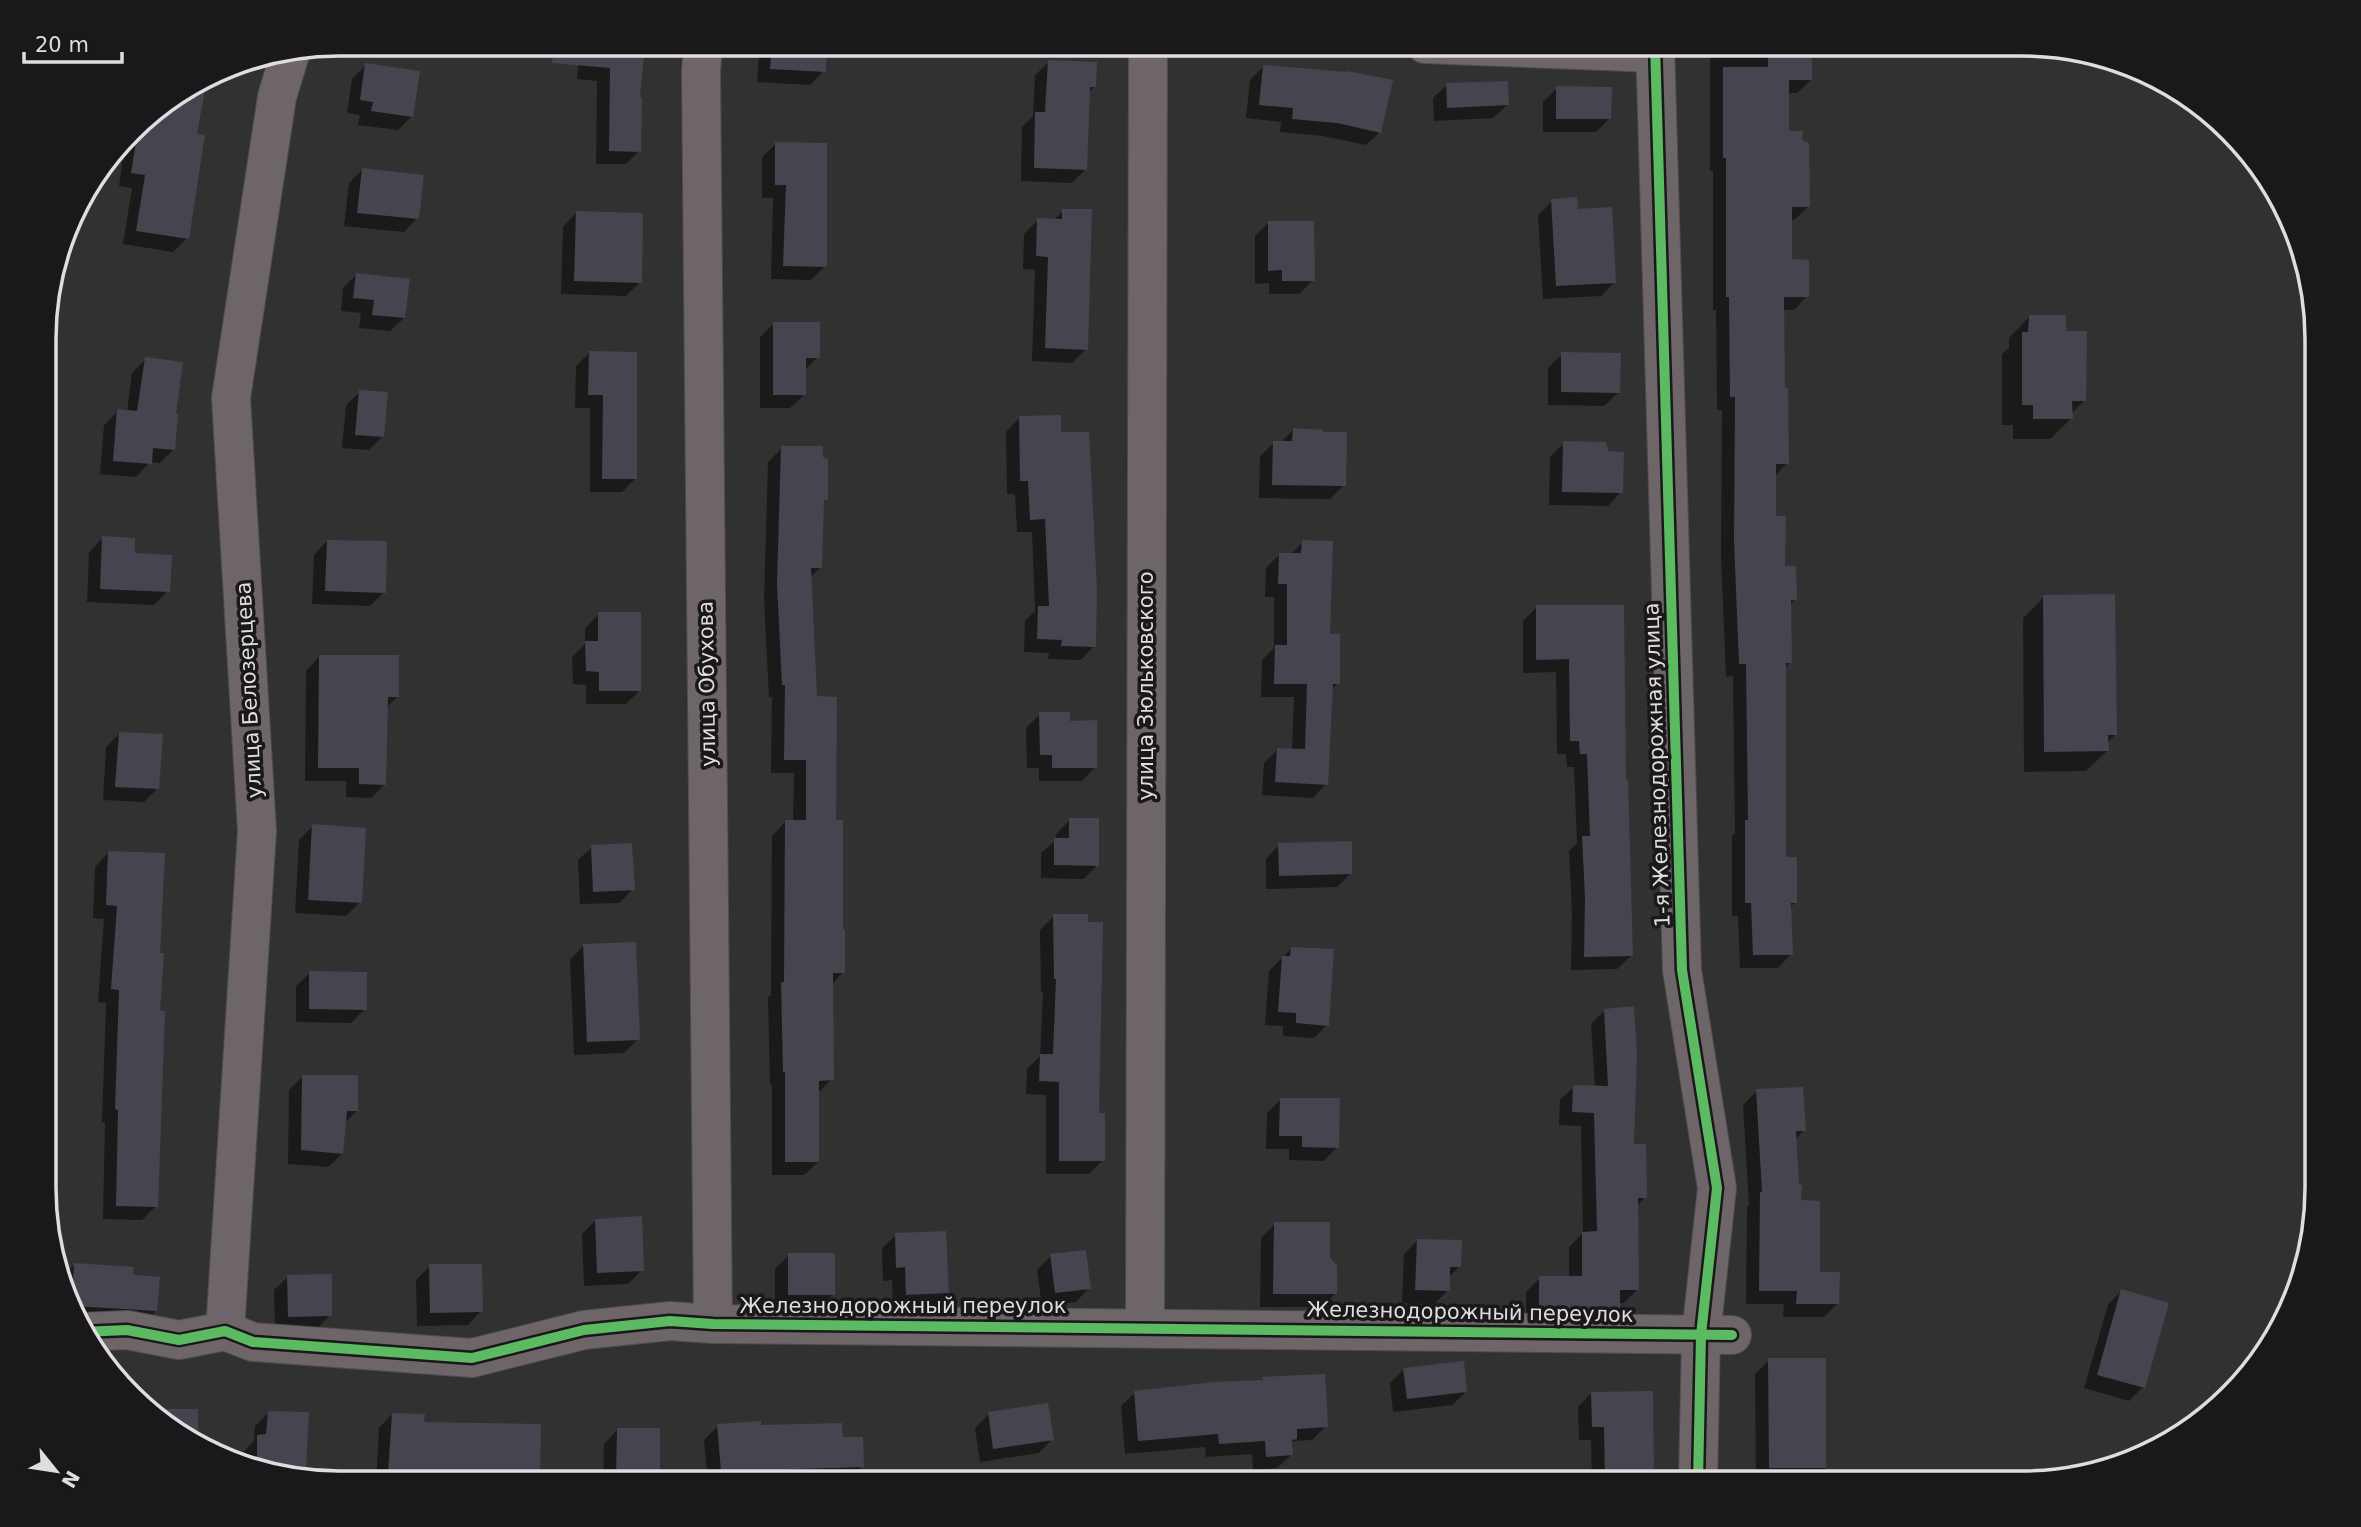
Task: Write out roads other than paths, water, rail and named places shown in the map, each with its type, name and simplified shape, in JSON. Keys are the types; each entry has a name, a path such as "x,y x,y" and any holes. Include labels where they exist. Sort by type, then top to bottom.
{"street":[{"name":"улица Обухова","path":"702,56 713,1324"},
{"name":"улица Зюльковского","path":"1145,1327 1148,56"},
{"name":"1-я Железнодорожная улица","path":"1655,56 1682,970 1717,1188 1717,1335 1700,1471"},
{"name":"улица Белозерцева","path":"225,1331 257,831 232,398 277,97 288,60"},
{"name":"Железнодорожный переулок","path":"225,1331 253,1342 472,1358 584,1330 670,1321 713,1324 1717,1335"},
{"path":"95,1331 127,1330 179,1340 225,1331"}]}
